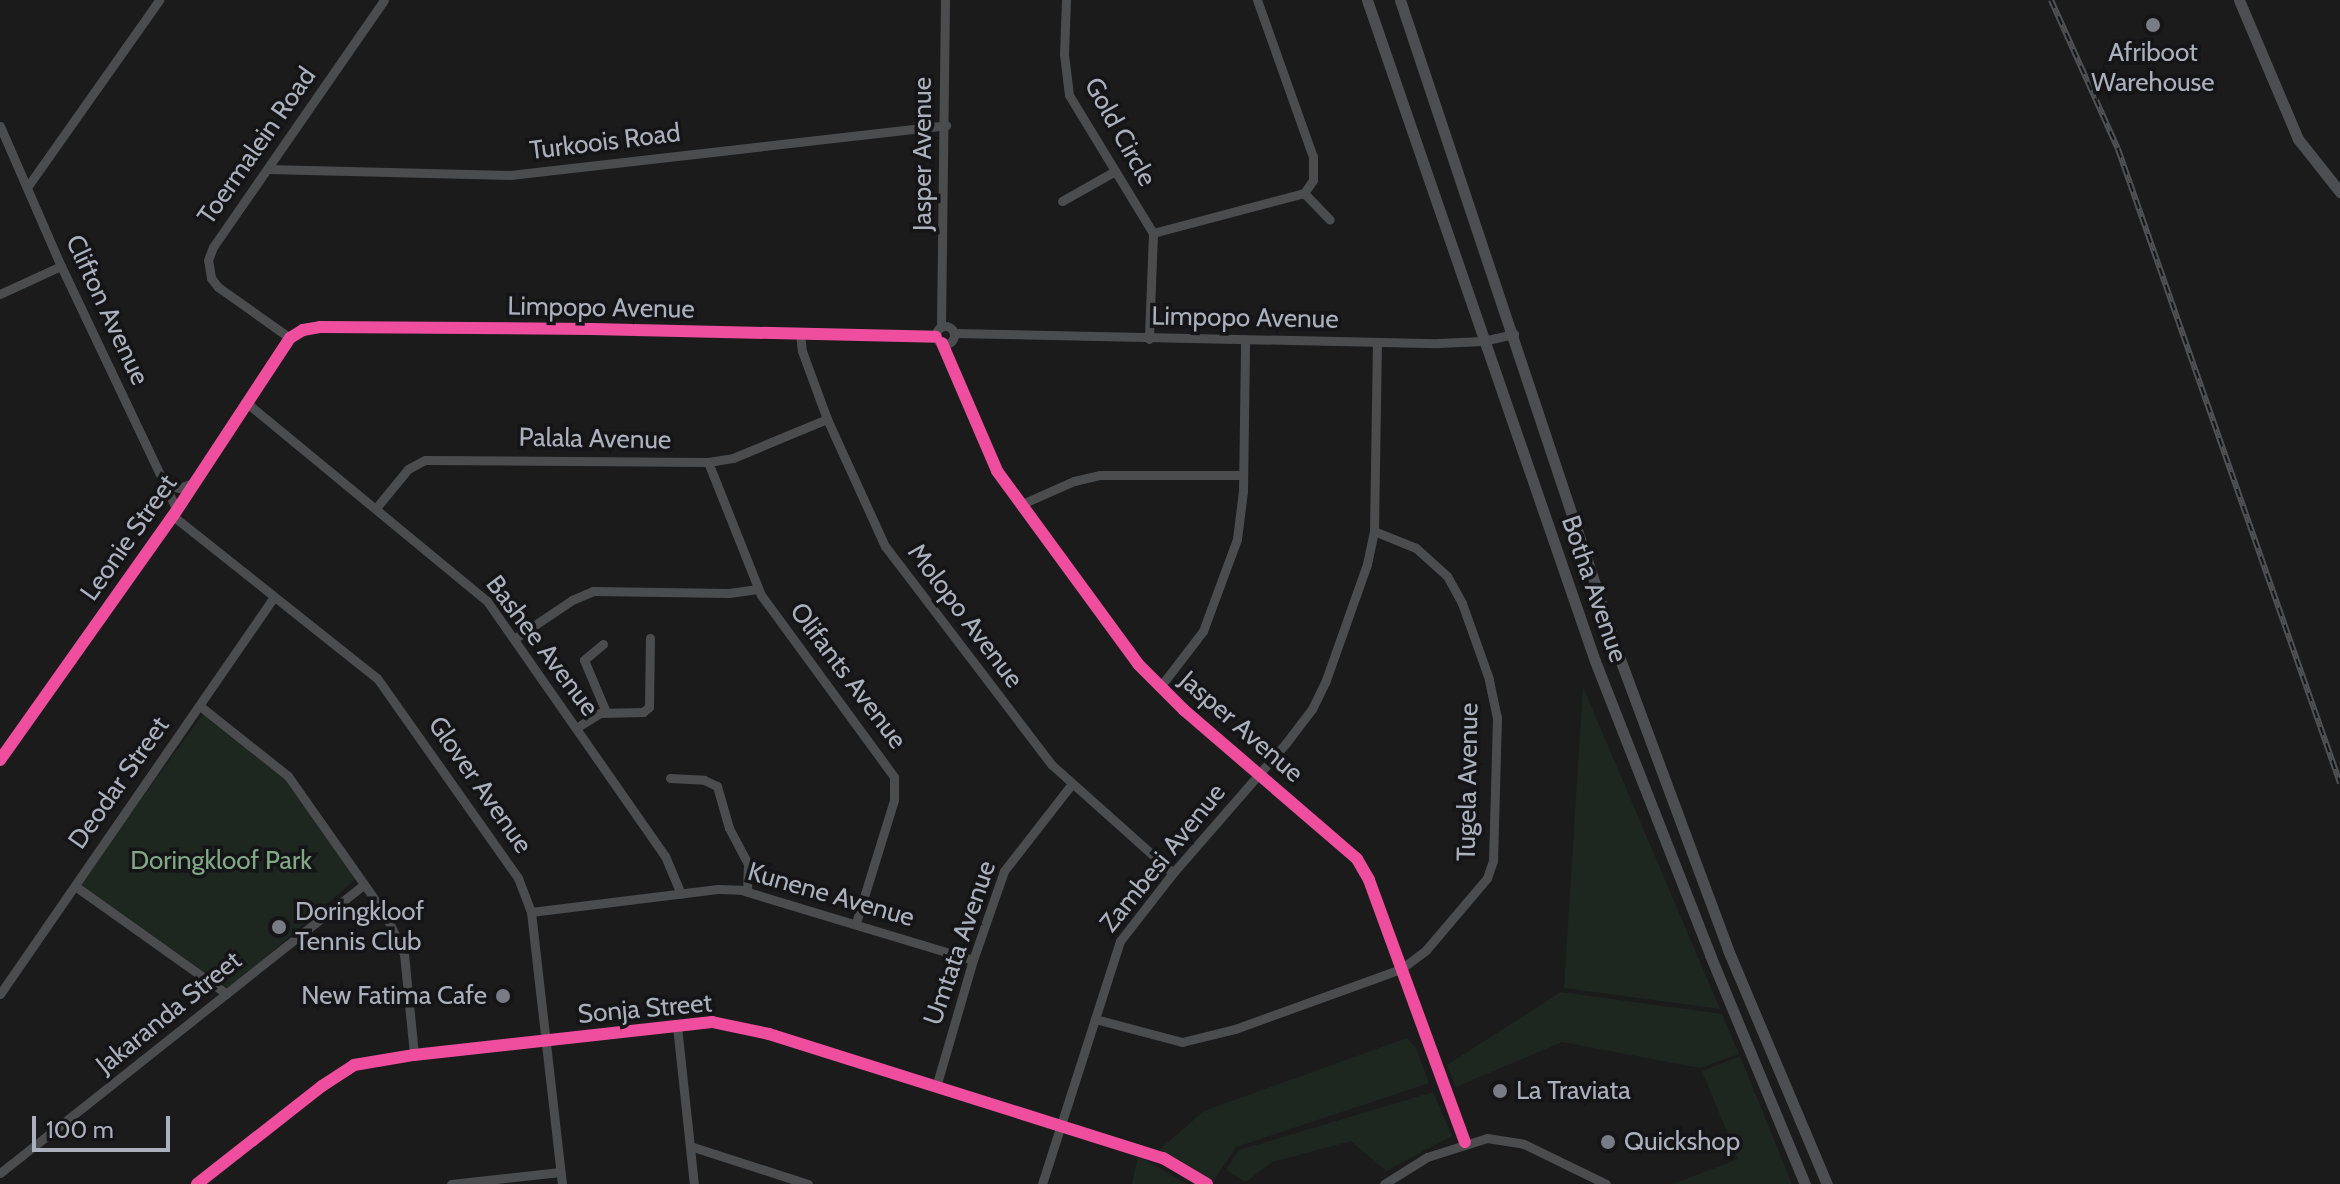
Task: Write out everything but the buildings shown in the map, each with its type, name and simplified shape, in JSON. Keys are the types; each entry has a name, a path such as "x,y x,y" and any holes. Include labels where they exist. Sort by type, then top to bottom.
{"main road":[{"name":"Botha Avenue","path":"1367,0 1595,661 1710,955 1805,1184"},
{"name":"Botha Avenue","path":"1400,0 1620,659 1728,950 1827,1184"},
{"path":"2239,0 2298,139 2340,192"}],"street":[{"path":"28,186 159,0"},
{"name":"Toermalein Road","path":"290,338 218,287 208,271 213,247 384,0"},
{"name":"Jasper Avenue","path":"945,0 945,335 949,362 985,449 1139,665 1160,687 1357,859 1369,880 1465,1142"},
{"name":"Gold Circle","path":"1066,0 1066,85 1153,233"},
{"path":"1149,339 1153,233 1304,193 1313,180 1313,157 1257,0"},
{"name":"Turkoois Road","path":"268,169 523,174 946,125"},
{"name":"Clifton Avenue","path":"0,126 175,513"},
{"path":"1062,201 1115,171"},
{"path":"1304,193 1330,220"},
{"path":"0,294 61,266"},
{"name":"Limpopo Avenue","path":"290,338 303,330 320,327 1377,342 1483,341 1514,334"},
{"name":"Molopo Avenue","path":"800,333 802,351 827,419 885,546 1031,740 1071,785 1173,873"},
{"name":"Leonie Street","path":"0,760 175,513 290,338"},
{"path":"1160,687 1195,644 1213,607 1237,539 1243,475 1245,341"},
{"name":"Zambesi Avenue","path":"1042,1184 1120,941 1173,873 1261,773 1319,696 1367,564 1374,531 1377,342"},
{"name":"Bashee Avenue","path":"248,404 474,587 514,639 665,856 681,894"},
{"name":"Palala Avenue","path":"376,508 408,469 432,458 708,462 733,458 827,419"},
{"name":"Olifants Avenue","path":"708,462 758,589 894,777 894,800 856,923"},
{"path":"1022,504 1074,481 1100,475 1243,475"},
{"path":"162,484 179,488 194,483"},
{"name":"Glover Avenue","path":"175,513 385,688 505,858 522,887 531,912 562,1184"},
{"name":"Tugela Avenue","path":"1095,1019 1157,1038 1194,1041 1401,969 1431,945 1490,871 1497,718 1489,679 1455,587 1427,555 1374,531"},
{"path":"514,639 572,600 593,591 729,593 758,589"},
{"name":"Deodar Street","path":"0,994 274,597"},
{"path":"576,728 606,712 643,712 649,707 650,638"},
{"path":"603,644 584,660 606,712"},
{"path":"200,706 288,776 385,914 404,954 414,1055"},
{"path":"670,778 704,780 717,786 729,828 748,864 747,891"},
{"name":"Umtata Avenue","path":"936,1087 973,960 1004,871 1071,785"},
{"name":"Jakaranda Street","path":"0,1173 364,885"},
{"path":"75,886 227,994"},
{"name":"Kunene Avenue","path":"531,912 718,889 747,891 973,960"},
{"name":"Sonja Street","path":"197,1184 344,1071 364,1063 712,1022 737,1025 1163,1158 1207,1184"},
{"path":"677,1026 694,1184"},
{"path":"1384,1184 1403,1169 1479,1138 1515,1141 1557,1157 1606,1184"},
{"path":"690,1146 808,1184"},
{"path":"451,1184 560,1172"}],"green space":[{"path":"1583,687 1720,1009 1564,988"},
{"name":"Doringkloof Park","path":"204,713 287,778 357,878 229,989 79,884"},
{"path":"1561,992 1722,1014 1739,1054 1700,1068 1562,1042 1456,1087 1447,1065"},
{"path":"1407,1038 1416,1048 1429,1083 1236,1147 1213,1182 1159,1150 1204,1111"},
{"path":"1740,1056 1792,1184 1673,1184 1738,1159 1702,1071"},
{"path":"1433,1092 1452,1136 1386,1171 1351,1141 1272,1162 1246,1182 1226,1170 1239,1150"},
{"path":"1138,1156 1187,1184 1132,1184"}],"railway":[{"path":"2051,0 2118,149 2340,783"}],"cycle path":[{"path":"0,760 173,516 290,338 303,330 320,327 592,329 936,337"},
{"path":"942,343 997,471 1139,665 1184,710 1357,859 1369,880 1465,1142"},
{"path":"197,1184 322,1086 354,1065 414,1055 712,1022 769,1034 1163,1158 1207,1184"}],"place":[{"name":"Afriboot Warehouse","path":"2153,25"},
{"name":"Doringkloof Tennis Club","path":"279,927"},
{"name":"New Fatima Cafe","path":"503,996"},
{"name":"La Traviata","path":"1500,1091"},
{"name":"Quickshop","path":"1608,1142"}]}
